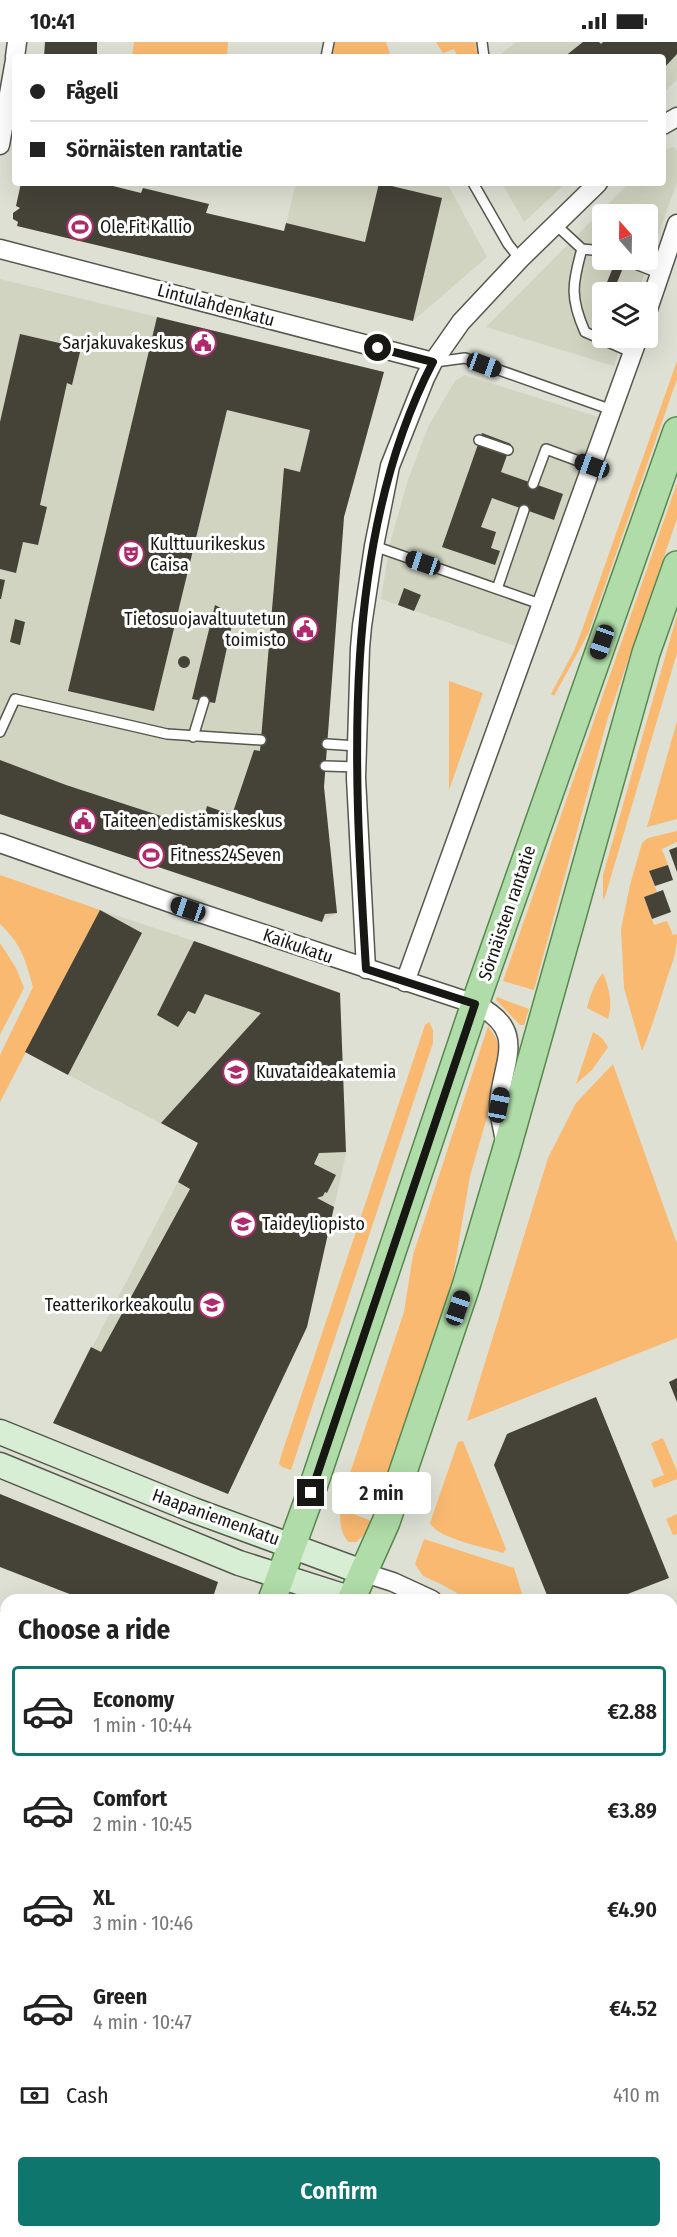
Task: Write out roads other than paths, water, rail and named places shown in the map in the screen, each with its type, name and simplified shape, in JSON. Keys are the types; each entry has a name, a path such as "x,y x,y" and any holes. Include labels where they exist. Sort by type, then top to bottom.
{"main road":[{"name":"Sörnäisten rantatie","path":"276,1589 293,1545 475,1004 677,431"},
{"path":"356,1594 386,1522 466,1286 576,908 620,741 646,653 677,565"},
{"name":"Haapaniemenkatu","path":"0,1432 193,1510 364,1573"},
{"name":"Haapaniemenkatu","path":"0,1465 212,1552 276,1589 311,1594"}],"street":[{"path":"0,145 12,75"},
{"path":"366,969 357,767 362,626 374,546 390,466 433,362 461,322 520,259 595,186"},
{"path":"658,282 677,224"},
{"name":"Lintulahdenkatu","path":"0,249 433,362"},
{"path":"405,982 634,348"},
{"name":"Kaikukatu","path":"0,843 177,906 475,1004 490,1011 503,1026 508,1040 509,1055 499,1105 507,1151"},
{"name":"Haapaniemenkatu","path":"364,1573 393,1582 419,1594"}],"lane":[{"path":"475,186 508,244 520,259"},
{"path":"555,224 582,249 592,250"},
{"path":"582,249 573,279 575,310 585,332 592,334"},
{"path":"653,270 661,273"},
{"path":"433,362 465,358 612,411"},
{"path":"479,440 508,450"},
{"path":"533,484 546,449 592,466"},
{"path":"497,589 524,510"},
{"path":"374,546 543,605"},
{"path":"0,732 15,699 167,734 261,740"},
{"path":"193,737 204,701"},
{"path":"327,744 357,746"},
{"path":"325,766 357,767"}],"place":[{"name":"Ole.Fit Kallio","path":"80,227"},
{"name":"Sarjakuvakeskus","path":"203,343"},
{"name":"Kulttuurikeskus Caisa","path":"131,554"},
{"name":"Tietosuojavaltuutetun toimisto","path":"305,629"},
{"name":"Taiteen edistämiskeskus","path":"83,821"},
{"name":"Fitness24Seven","path":"151,855"},
{"name":"Kuvataideakatemia","path":"236,1072"},
{"name":"Taideyliopisto","path":"243,1224"},
{"name":"Teatterikorkeakoulu","path":"212,1305"}]}
